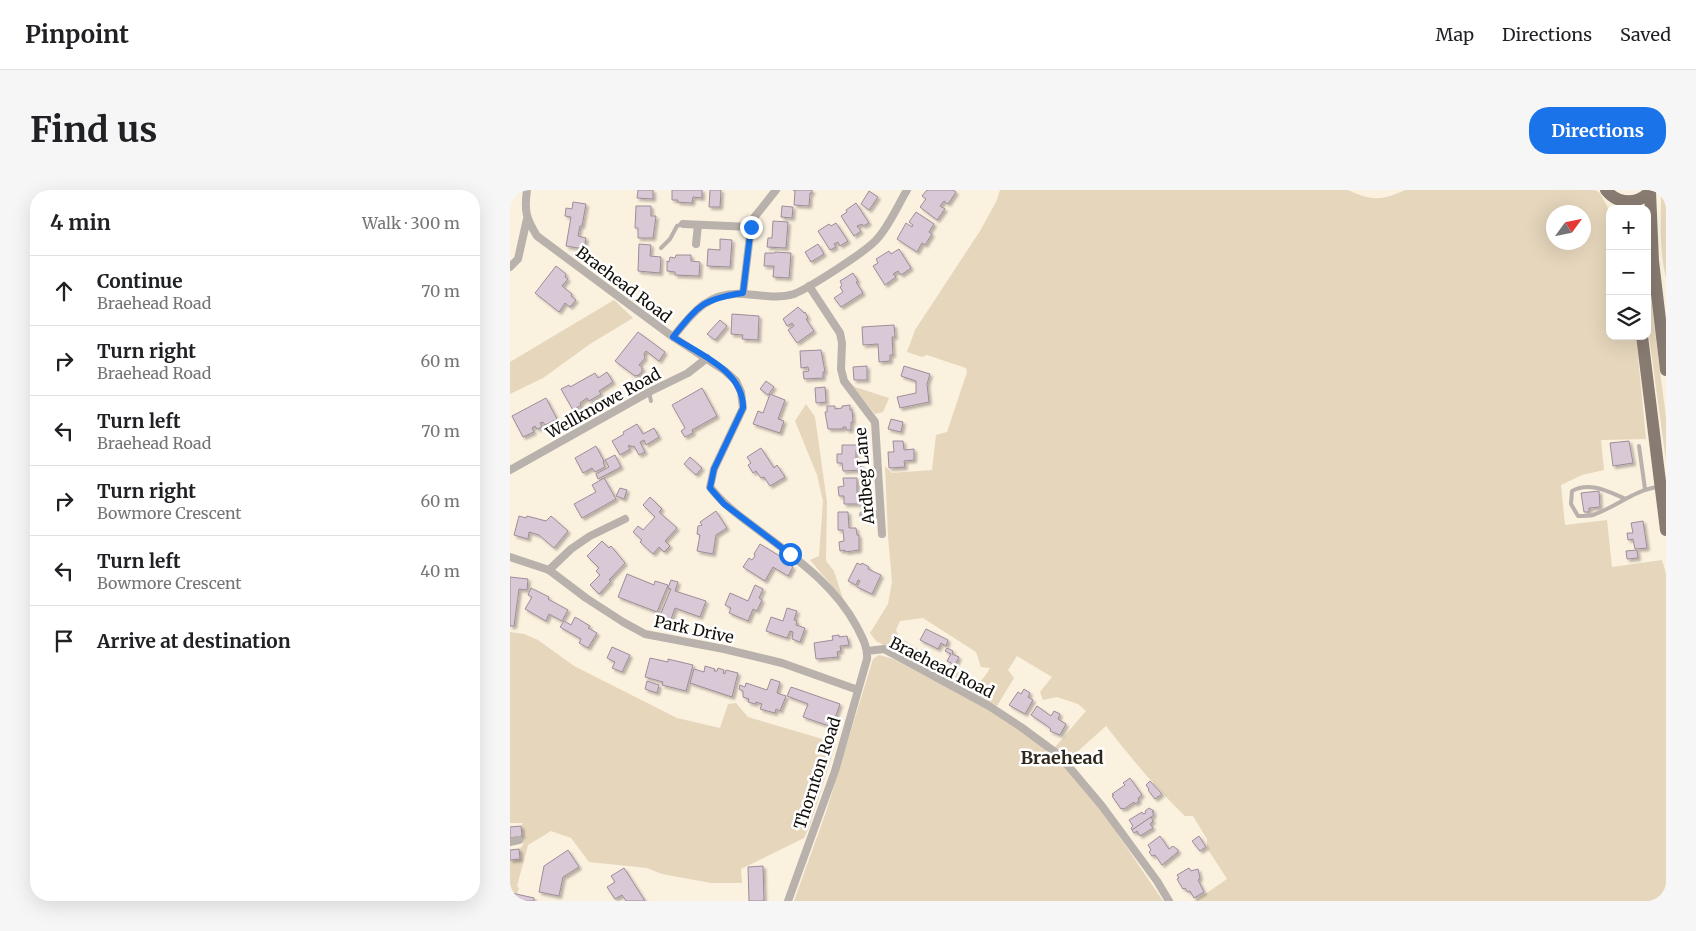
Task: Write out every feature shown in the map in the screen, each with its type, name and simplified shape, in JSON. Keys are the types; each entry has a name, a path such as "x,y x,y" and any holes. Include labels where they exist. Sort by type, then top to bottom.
{"main road":[{"path":"1608,192 1617,199 1628,202 1643,198 1651,191"},
{"path":"1651,191 1653,261 1666,370"},
{"path":"1608,192 1614,205"},
{"path":"1642,340 1666,530"}],"street":[{"path":"510,266 518,258 527,219 525,204 527,190"},
{"path":"743,293 753,219 776,190"},
{"path":"673,337 694,311 708,301 743,293 759,296 794,294 809,286 868,247 878,238 907,190"},
{"name":"Braehead Road","path":"527,219 537,236 673,337 726,371 736,381 743,402 743,408 714,469 710,488 724,504 816,574 851,614 867,651 884,649 989,706 1021,727 1058,756 1102,806 1157,881 1169,901"},
{"path":"683,224 751,227"},
{"path":"696,244 698,225"},
{"name":"Ardbeg Lane","path":"809,286 840,333 842,343 841,369 844,381 875,422 882,534"},
{"name":"Wellknowe Road","path":"510,470 649,392 688,373 707,358"},
{"path":"863,515 880,514"},
{"path":"549,570 571,549 590,536 625,519"},
{"name":"Park Drive","path":"510,557 549,570 586,598 645,634 724,649 782,663 858,690"},
{"name":"Thornton Road","path":"788,901 835,771 867,659 867,651"},
{"path":"510,842 518,840"}],"lane":[{"path":"661,248 670,239 677,226 683,224"},
{"path":"649,392 651,401"},
{"path":"1639,446 1645,488"},
{"path":"1626,499 1599,488 1579,487 1572,491 1571,504 1578,516 1592,516 1626,499 1645,488 1660,487"}],"shaded area":[{"path":"1000,190 1348,190 1370,198 1383,198 1405,190 1595,190 1600,193 1606,205 1606,340 1636,340 1646,439 1601,440 1604,470 1582,475 1561,485 1565,525 1607,520 1612,567 1662,560 1666,574 1666,901 1195,901 1227,879 1207,848 1207,839 1193,816 1185,816 1174,805 1106,726 1068,760 1055,747 1086,711 1078,704 1057,697 1043,700 1040,692 1052,677 1017,656 1008,670 1014,678 997,706 973,693 990,668 981,667 976,652 923,618 900,621 896,630 899,637 926,654 917,662 876,641 870,633 888,604 892,582 885,466 892,473 932,470 936,435 947,432 967,372 966,368 927,355 922,357 907,352 915,330 980,231 996,202"},
{"path":"1666,191 1666,277 1661,246 1661,195"},
{"path":"614,300 633,318 590,344 543,378 510,394 510,362"},
{"path":"1651,300 1666,418 1666,461 1649,340 1651,340"},
{"path":"848,381 855,387 889,398 883,412 875,414"},
{"path":"806,404 815,417 827,502 826,561 834,571 843,599 810,560 819,556 823,501 817,475 795,421"},
{"path":"510,632 524,634 538,640 574,666 677,718 720,728 728,704 736,703 748,717 836,743 810,825 804,838 741,869 742,883 711,883 662,874 647,868 589,862 571,838 551,831 528,845 517,886 519,888 517,894 512,893 510,901 510,860 520,859 519,849 523,845 521,826 523,823 510,823"},
{"path":"879,655 893,659 970,699 1004,719 1057,758 1098,805 1163,901 794,901 826,812 873,659"},
{"path":"938,660 961,674 964,680 958,685 934,670"}],"building":[{"path":"638,190 653,190 653,199 637,198"},
{"path":"672,190 702,190 702,198 693,197 692,203 677,202 678,200 672,200"},
{"path":"710,190 721,190 720,207 709,207"},
{"path":"793,190 812,190 809,206 794,205 795,191"},
{"path":"927,190 953,190 956,192 948,204 944,201 940,206 945,209 937,220 920,207 926,199 922,196"},
{"path":"869,191 878,197 869,210 861,204"},
{"path":"573,202 586,204 578,236 586,238 584,249 566,246 571,217 565,216 566,208 572,209"},
{"path":"856,203 869,223 857,226 861,231 854,236 841,216"},
{"path":"636,206 651,206 651,216 656,216 653,238 638,238 638,228 635,228"},
{"path":"782,206 793,207 792,218 781,217"},
{"path":"916,212 934,224 929,232 932,234 925,245 922,243 917,252 897,239 906,223 912,227 913,225 909,222"},
{"path":"773,221 788,222 786,248 767,247 768,238 772,238"},
{"path":"836,223 848,241 840,246 838,242 834,244 836,247 830,250 818,231 829,224 831,226"},
{"path":"720,239 732,240 730,267 707,266 708,249 720,250"},
{"path":"639,244 651,245 650,256 661,257 660,273 638,271"},
{"path":"818,244 824,254 811,262 805,252"},
{"path":"899,249 911,268 901,275 898,271 893,274 896,277 885,285 873,266 878,263 876,259 889,251 891,254"},
{"path":"765,253 791,253 789,278 773,277 774,266 764,266"},
{"path":"676,255 691,255 691,261 700,262 699,276 675,275 675,272 667,271 667,261 669,262 670,257 675,258"},
{"path":"556,266 566,274 565,277 568,279 562,286 576,300 570,307 565,303 559,312 535,293"},
{"path":"853,273 863,293 841,307 834,298 843,292 840,287 842,285 840,281"},
{"path":"798,307 805,312 808,318 806,319 814,331 797,343 788,330 794,326 792,323 787,326 783,319"},
{"path":"732,314 759,316 758,340 742,339 743,335 731,334"},
{"path":"720,320 727,326 715,340 707,334"},
{"path":"894,325 895,337 892,337 893,355 890,355 890,361 879,362 878,344 863,345 862,327"},
{"path":"638,332 665,352 659,361 646,351 644,354 645,358 639,365 642,367 642,371 639,375 635,376 615,361"},
{"path":"821,350 825,372 823,372 823,378 804,379 803,372 809,371 808,367 801,368 800,351"},
{"path":"867,366 867,380 854,380 853,367"},
{"path":"904,366 930,374 927,384 929,402 900,408 897,397 916,393 916,381 901,376"},
{"path":"607,372 613,382 599,391 601,394 589,401 587,398 573,410 561,389 569,385 570,387 595,373 598,378"},
{"path":"766,381 774,387 768,395 760,389"},
{"path":"825,387 826,402 816,403 815,388"},
{"path":"702,388 717,416 692,430 693,433 685,437 681,431 685,428 672,405"},
{"path":"770,394 785,400 778,419 784,421 780,433 753,424 758,411 763,413"},
{"path":"546,398 557,419 545,425 543,422 540,423 542,427 537,429 535,426 532,428 534,432 523,437 512,416"},
{"path":"850,405 853,422 851,422 851,430 846,430 846,427 843,427 843,429 828,429 825,412 827,412 827,406 835,406 835,409"},
{"path":"891,419 903,422 901,432 888,429"},
{"path":"637,424 643,434 654,428 659,437 646,445 644,440 640,442 645,452 639,455 634,446 630,445 628,446 630,449 620,455 612,441"},
{"path":"893,441 903,441 904,450 914,449 914,460 904,461 905,467 889,468 888,452 894,452"},
{"path":"1629,441 1633,463 1613,466 1610,443"},
{"path":"842,445 858,445 856,461 860,461 861,470 843,471 842,463 837,463 837,454 842,454"},
{"path":"596,446 605,467 595,472 592,468 583,473 575,458"},
{"path":"761,448 774,468 777,465 785,477 770,486 764,477 761,478 756,471 753,473 748,465 751,463 747,457"},
{"path":"615,455 621,467 598,479 596,474 609,467 605,460"},
{"path":"690,457 702,468 696,475 684,464"},
{"path":"604,478 616,499 582,518 574,504 596,492 592,485"},
{"path":"843,478 857,478 857,494 862,494 863,504 844,504 844,496 839,496 838,487 844,486"},
{"path":"620,488 627,490 624,499 616,496"},
{"path":"1599,491 1600,507 1589,508 1589,512 1584,512 1581,493"},
{"path":"650,497 662,509 659,512 677,528 665,541 670,546 664,552 659,547 653,554 640,542 642,540 633,532 638,526 643,530 655,517 643,505"},
{"path":"716,511 727,528 716,535 713,554 697,551 700,535 697,534 698,526 702,525 700,522"},
{"path":"838,512 848,512 849,528 856,528 857,535 859,535 859,550 840,551 839,542 844,541 843,530 838,530"},
{"path":"519,516 546,521 551,516 568,531 554,548 539,535 529,532 528,539 514,535"},
{"path":"1643,521 1647,548 1635,549 1633,539 1628,540 1627,533 1633,533 1631,523"},
{"path":"602,541 609,548 611,546 625,563 599,594 590,585 600,575 596,571 599,568 587,556"},
{"path":"760,544 783,558 781,560 793,567 788,576 773,567 765,581 743,567 749,558 752,560 755,556 754,554"},
{"path":"1637,550 1638,558 1627,559 1626,551"},
{"path":"857,563 861,565 862,563 869,567 868,569 881,575 872,594 857,587 860,581 858,580 856,585 848,581"},
{"path":"627,574 654,585 655,581 668,585 657,612 618,597"},
{"path":"510,577 528,579 527,590 519,589 514,626 510,626"},
{"path":"671,580 678,582 675,591 706,601 700,617 675,608 670,622 659,618 671,589 668,588"},
{"path":"755,585 763,589 759,598 762,600 757,611 753,609 748,621 729,613 731,608 725,605 730,593 748,601"},
{"path":"531,588 568,610 562,621 549,614 546,621 525,609 532,597 528,595"},
{"path":"787,608 797,611 794,620 797,621 796,625 805,628 800,642 792,639 793,632 790,631 787,638 766,631 771,617 783,621"},
{"path":"575,617 590,626 588,628 597,633 588,648 579,643 581,639 560,627 564,621 571,625"},
{"path":"926,629 948,640 946,646 941,643 938,649 920,640"},
{"path":"839,635 839,637 847,636 849,645 840,646 841,651 837,652 838,657 816,659 814,643 833,640 832,636"},
{"path":"612,647 630,655 622,672 612,668 615,662 607,658"},
{"path":"947,648 953,651 952,654 959,657 955,665 947,661 951,654 945,651"},
{"path":"650,658 668,662 668,659 693,665 686,691 662,685 663,682 645,677"},
{"path":"705,666 715,669 714,671 717,671 718,668 724,670 723,673 725,674 726,670 738,673 732,697 690,683 694,669 704,672"},
{"path":"771,679 780,682 777,693 786,696 780,711 776,709 775,713 760,709 762,704 748,702 749,699 743,697 743,691 739,689 740,685 745,687 746,683 767,690"},
{"path":"647,681 659,685 657,693 645,689"},
{"path":"791,687 840,704 832,727 803,717 808,704 787,696"},
{"path":"1024,689 1030,693 1028,697 1033,700 1025,714 1009,705 1018,692 1021,694"},
{"path":"1037,706 1051,716 1054,711 1060,714 1058,719 1066,724 1060,735 1050,731 1051,729 1031,715"},
{"path":"1130,778 1142,795 1135,804 1134,802 1121,809 1112,794 1125,785 1123,783"},
{"path":"1150,781 1162,794 1155,799 1146,785"},
{"path":"1149,808 1154,811 1152,812 1154,815 1132,830 1133,826 1129,820 1142,812 1143,814 1146,813 1145,811"},
{"path":"1151,817 1153,821 1150,824 1153,828 1140,836 1137,831 1134,833 1132,830"},
{"path":"521,826 522,836 510,838 510,827"},
{"path":"1160,836 1169,849 1173,846 1178,850 1162,865 1155,855 1152,856 1149,852 1151,850 1148,845"},
{"path":"1199,836 1206,847 1200,851 1192,841"},
{"path":"519,849 520,859 510,860 510,850"},
{"path":"568,850 579,867 563,877 559,896 539,892 544,866"},
{"path":"763,866 764,901 749,901 748,867"},
{"path":"624,868 645,901 626,901 622,895 615,899 607,887 615,882 611,876"},
{"path":"1189,868 1191,871 1198,869 1200,878 1198,880 1204,892 1194,898 1190,891 1188,892 1185,888 1183,889 1177,879 1179,878 1177,875"},
{"path":"512,893 534,898 534,901 510,901"}],"district":[{"name":"Braehead","path":"1062,757"}],"route":[{"path":"751,227 743,293 708,301 694,311 673,337 726,371 736,381 741,392 743,408 714,469 710,488 724,504 790,554"}]}
